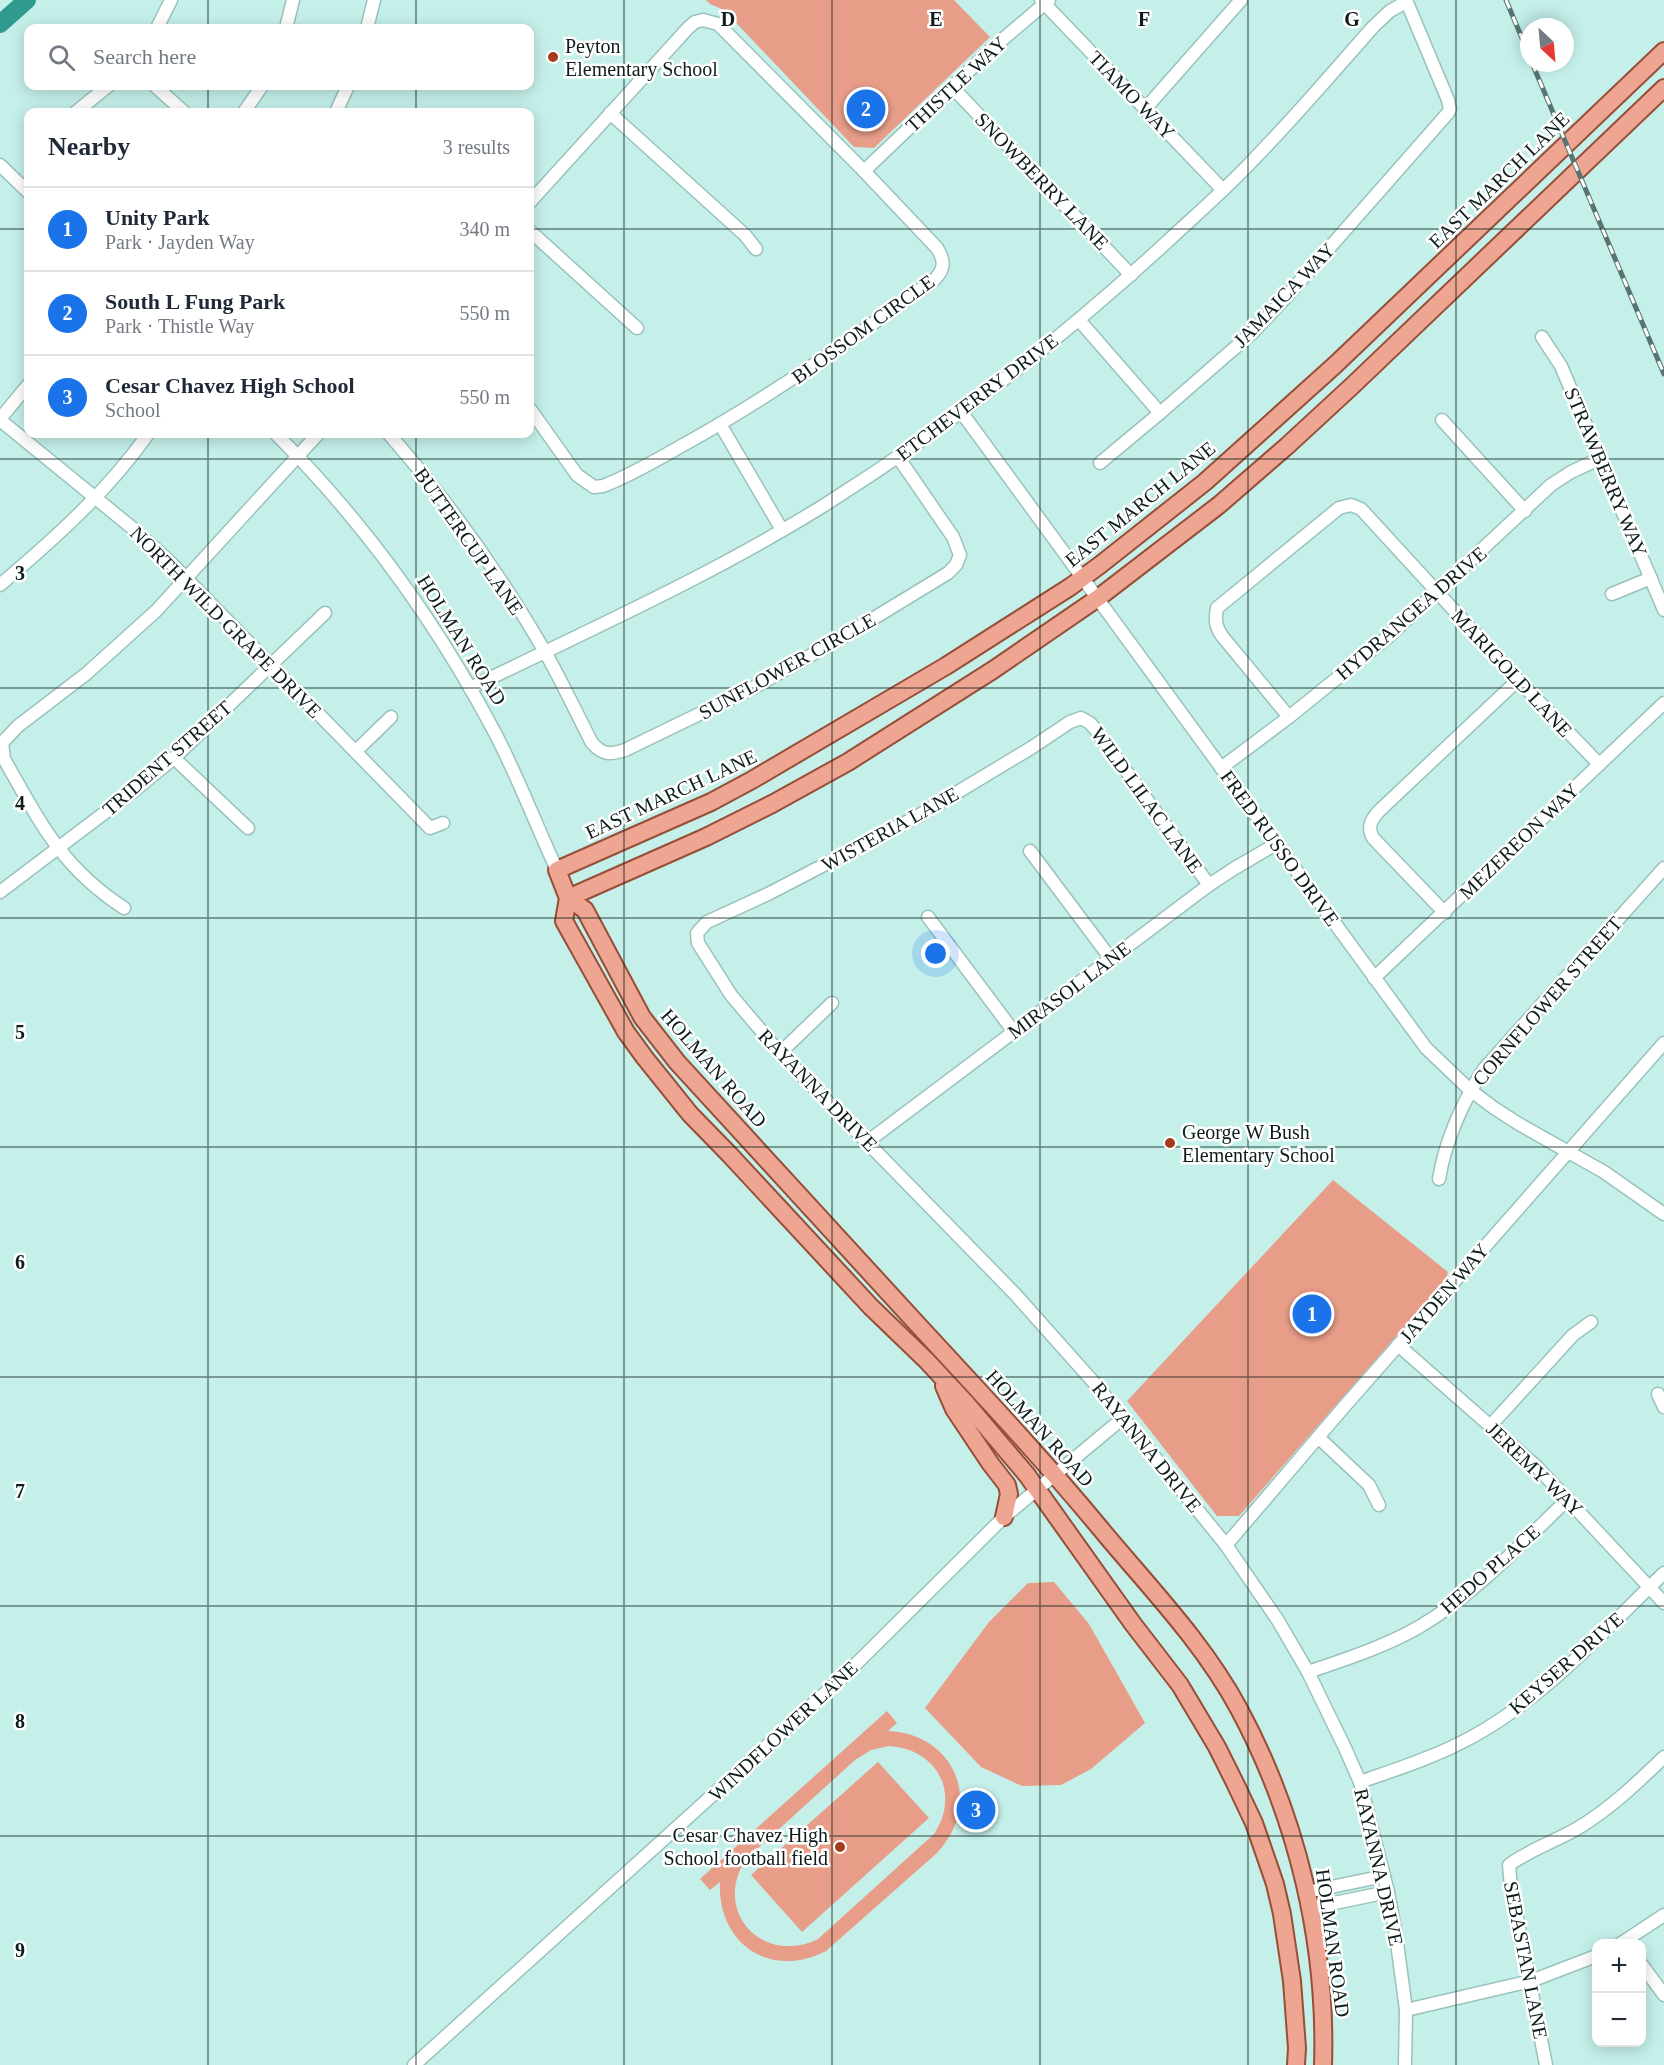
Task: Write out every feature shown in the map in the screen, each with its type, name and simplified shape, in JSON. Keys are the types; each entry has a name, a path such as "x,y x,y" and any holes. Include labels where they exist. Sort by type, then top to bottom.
{"main road":[{"name":"EAST MARCH LANE","path":"556,870 711,802 752,780 946,666 1083,577 1205,482 1335,365 1664,51"},
{"path":"568,898 715,832 848,762 993,670 1098,598 1219,505 1287,446 1352,387 1664,88"},
{"name":"HOLMAN ROAD","path":"556,870 568,898 585,910 642,1017 677,1062 1054,1473 1201,1650 1238,1707 1268,1767 1287,1819 1308,1900 1324,2030 1323,2065"},
{"name":"HOLMAN ROAD","path":"568,898 564,921 626,1032 645,1059 690,1114 871,1307 966,1403 1036,1488 1133,1624 1180,1684 1218,1748 1254,1823 1275,1884 1288,1949 1297,2048 1296,2065"},
{"path":"937,1372 954,1409 1007,1485 1009,1494 1004,1517"}],"street":[{"path":"159,24 171,0"},
{"path":"287,24 293,0"},
{"path":"368,24 374,0"},
{"path":"1145,109 1241,0"},
{"name":"TIAMO WAY","path":"1045,1 1223,190"},
{"name":"THISTLE WAY","path":"864,171 1045,1"},
{"name":"JAMAICA WAY","path":"1100,463 1253,332 1445,117 1450,109 1448,100 1406,1"},
{"name":"ETCHEVERRY DRIVE","path":"470,688 661,596 782,530 898,458 962,413 1079,320 1223,190 1256,158 1373,27 1390,11 1406,1"},
{"name":"BLOSSOM CIRCLE","path":"534,415 577,475 594,488 614,482 720,424 839,349 940,273 944,264 937,248 718,24 703,20 695,22 610,113"},
{"name":"SNOWBERRY LANE","path":"952,87 1131,275"},
{"path":"81,108 103,90"},
{"path":"159,90 179,108"},
{"path":"247,108 259,90"},
{"path":"338,108 346,90"},
{"path":"534,198 610,113 746,235 756,249"},
{"path":"0,165 24,188"},
{"path":"534,235 638,328"},
{"path":"1079,320 1160,413"},
{"name":"STRAWBERRY WAY","path":"1542,337 1561,366 1664,610"},
{"path":"0,420 24,391"},
{"name":"FRED RUSSO DRIVE","path":"962,413 1426,1048 1470,1090 1519,1124 1604,1173 1664,1214"},
{"name":"NORTH WILD GRAPE DRIVE","path":"0,420 136,531 187,578 430,828 444,823"},
{"path":"1442,420 1525,511"},
{"path":"720,424 782,530"},
{"path":"0,585 62,532 96,498 145,438"},
{"name":"HOLMAN ROAD","path":"280,438 341,504 401,581 432,626 496,736 556,870"},
{"path":"124,908 91,884 57,848 4,759 2,743 18,726 86,675 122,643 187,578 314,438"},
{"name":"BUTTERCUP LANE","path":"392,438 444,501 545,651"},
{"name":"SUNFLOWER CIRCLE","path":"545,651 592,743 605,754 625,750 753,688 916,593 948,573 956,565 960,555 953,537 898,458"},
{"name":"HYDRANGEA DRIVE","path":"1221,768 1289,717 1388,637 1561,479 1578,468 1599,459"},
{"name":"MARIGOLD LANE","path":"1289,717 1222,636 1215,618 1217,608 1339,508 1351,505 1360,509 1599,764"},
{"path":"1612,594 1651,578"},
{"name":"TRIDENT STREET","path":"0,892 174,758 325,613"},
{"path":"1445,913 1373,838 1369,831 1370,824 1379,811 1518,680"},
{"name":"MEZEREON WAY","path":"1374,978 1664,703"},
{"path":"356,751 391,717"},
{"name":"WILD LILAC LANE","path":"1081,718 1097,731 1209,885"},
{"name":"WISTERIA LANE","path":"697,933 707,922 778,889 918,816 1070,722 1081,718"},
{"path":"174,758 248,828"},
{"name":"MIRASOL LANE","path":"867,1142 1209,885 1276,844"},
{"path":"1030,851 1111,959"},
{"name":"CORNFLOWER STREET","path":"1439,1179 1441,1163 1470,1090 1484,1069 1664,868"},
{"path":"928,917 1014,1032"},
{"name":"RAYANNA DRIVE","path":"697,933 698,943 731,995 780,1053 1058,1340 1226,1545 1277,1619 1308,1672 1360,1782 1388,1892 1396,1935 1406,2010 1405,2065"},
{"path":"780,1053 832,1003"},
{"name":"JAYDEN WAY","path":"1226,1545 1398,1345 1664,1043"},
{"path":"1491,1425 1573,1335 1591,1322"},
{"name":"JEREMY WAY","path":"1398,1345 1537,1467 1664,1602"},
{"path":"1658,1394 1664,1407"},
{"name":"WINDFLOWER LANE","path":"414,2065 811,1707 1004,1517 1054,1473 1123,1418"},
{"path":"1318,1437 1369,1485 1379,1505"},
{"name":"HEDO PLACE","path":"1308,1672 1392,1641 1443,1612 1482,1580 1568,1499"},
{"name":"KEYSER DRIVE","path":"1360,1782 1439,1753 1469,1739 1529,1700 1575,1660 1664,1573"},
{"name":"SEBASTAN LANE","path":"1546,2065 1511,1887 1509,1865 1518,1858 1556,1841 1595,1817 1664,1758"},
{"path":"1308,1900 1384,1876"},
{"path":"1308,1900 1388,1892"},
{"path":"1630,1939 1664,1916"},
{"path":"1406,2010 1531,1981 1592,1958"},
{"path":"1646,1972 1664,1995"}],"shaded area":[{"path":"706,0 954,0 990,37 874,148 854,147 724,10"},
{"path":"1333,1180 1448,1272 1446,1279 1239,1516 1217,1516 1127,1401"},
{"path":"1054,1582 1089,1624 1145,1723 1091,1769 1061,1785 1022,1786 981,1767 925,1708 989,1622 1028,1583"},
{"path":"887,1711 897,1723 888,1731 911,1735 931,1744 945,1758 955,1774 960,1793 959,1813 951,1834 937,1853 826,1951 805,1959 785,1961 767,1958 751,1950 737,1938 727,1923 721,1904 720,1882 710,1890 700,1879","holes":["889,1746 906,1749 920,1755 940,1776 945,1803 942,1819 934,1834 818,1939 797,1945 778,1945 762,1939 748,1929 739,1914 735,1897 737,1878 746,1859 855,1760 871,1750"]},
{"name":"Cesar Chavez High School football field","path":"878,1762 929,1818 802,1932 751,1875"}],"waterway":[{"path":"0,24 27,0"}],"railway":[{"path":"1506,0 1520,33"},
{"path":"1536,72 1664,374"}],"place":[{"name":"Peyton Elementary School","path":"553,57"},
{"name":"South L Fung Park","path":"866,109"},
{"name":"George W Bush Elementary School","path":"1170,1143"},
{"name":"Unity Park","path":"1312,1314"},
{"name":"Cesar Chavez High School","path":"976,1810"},
{"name":"Cesar Chavez High School football field","path":"840,1847"}]}
